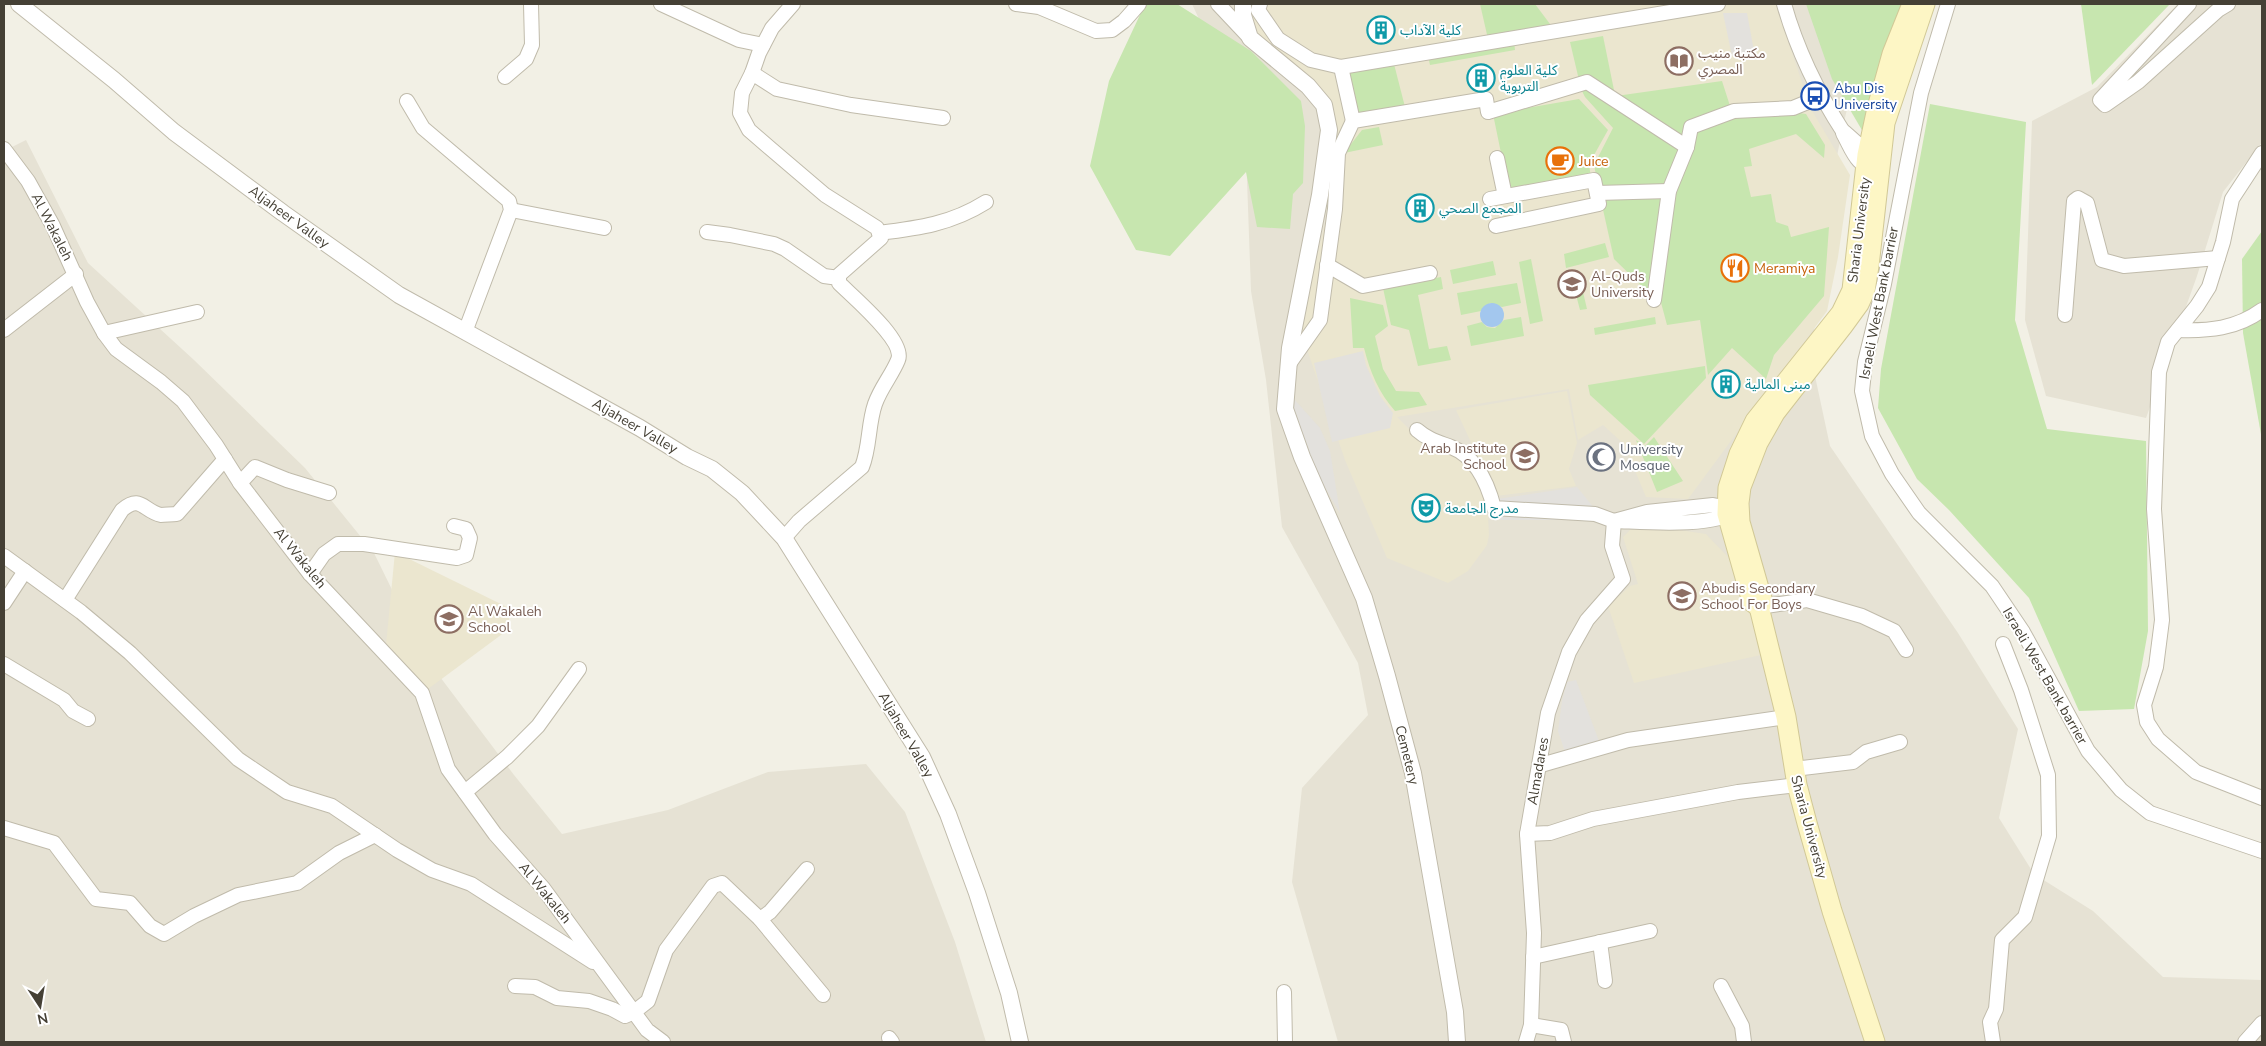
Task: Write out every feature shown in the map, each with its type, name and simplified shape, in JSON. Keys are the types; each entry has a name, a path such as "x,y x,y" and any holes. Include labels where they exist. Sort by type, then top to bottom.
{"main road":[{"path":"1871,164 1877,108 1890,63 1912,4"},
{"path":"1871,164 1925,4"},
{"name":"Sharia University","path":"1871,164 1852,290 1841,313 1755,420 1739,454 1728,488 1731,512 1752,602 1760,608 1786,717 1795,777 1832,912 1872,1041"}],"street":[{"name":"Aljaheer Valley","path":"19,4 114,80 174,132 283,213 399,295 640,428 712,470 742,493 784,538 922,757 948,814 977,893 1009,993 1020,1042"},
{"path":"505,77 526,59 532,45 531,4"},
{"path":"661,4 739,40 763,45"},
{"path":"784,538 799,521 862,468 866,457 874,406 882,385 899,358 899,348 892,336 840,283 839,278 839,275 881,238 877,228 825,196 749,130 740,112 742,92 752,74 763,45 772,28 793,4"},
{"path":"1016,4 1039,7 1096,31 1112,30 1124,22 1139,4"},
{"path":"1218,4 1250,38"},
{"path":"1243,4 1243,15 1250,38"},
{"path":"1260,4 1258,10 1278,39 1311,60 1341,67 1718,4"},
{"name":"Sharia University","path":"1784,4 1790,26 1820,97 1844,133 1856,156 1871,164"},
{"name":"Israeli West Bank barrier","path":"1948,4 1921,93 1884,284 1865,362 1862,391 1872,436 1892,474 1919,513 1992,586 2023,632 2088,751 2121,790 2150,813 2262,852"},
{"path":"2189,4 2100,100 2105,105 2138,82 2218,10 2228,4"},
{"name":"Cemetery","path":"1250,38 1308,86 1324,105 1329,130 1320,195 1289,364 1286,409 1302,458 1364,598 1411,765 1456,1012 1457,1042"},
{"path":"1289,364 1320,320 1335,208 1338,153 1353,120 1341,67"},
{"path":"752,74 777,89 851,105 943,118"},
{"path":"1353,120 1486,99 1488,112 1586,82 1687,147"},
{"path":"1654,300 1669,191 1687,147 1691,127 1734,111 1792,108 1820,97"},
{"path":"407,101 423,128 509,201 510,210 465,332"},
{"name":"Al Wakaleh","path":"4,149 28,181 104,333 116,349 183,401 240,483 310,574 422,692 448,769 495,834 544,888 647,1030 663,1042"},
{"path":"2262,153 2232,199 2209,287 2197,306 2168,342 2159,372 2154,509 2162,620 2156,667 2144,705 2146,722 2158,739 2196,772 2262,798"},
{"path":"1496,158 1505,196"},
{"path":"1490,199 1594,180 1597,193 1599,204 1496,226"},
{"path":"1597,193 1669,191"},
{"path":"2065,315 2074,201 2078,198 2087,203 2102,260 2124,266 2218,258"},
{"path":"879,233 907,230 942,222 966,215 986,202"},
{"path":"510,210 604,228"},
{"path":"707,232 774,244 824,276 839,278"},
{"path":"1327,265 1363,286 1430,273"},
{"path":"4,330 76,274"},
{"path":"2178,330 2202,331 2229,327 2250,319 2262,310"},
{"path":"104,333 197,312"},
{"path":"1417,430 1425,437 1461,452 1475,465 1485,480 1494,508 1595,514 1614,521 1647,512 1686,506 1713,505 1731,512"},
{"path":"65,600 122,510 130,504 140,503 160,514 177,514 225,459"},
{"path":"240,483 255,467 287,480 329,493"},
{"name":"Almadares","path":"1526,1042 1531,1025 1534,933 1527,834 1548,713 1569,652 1587,620 1623,578 1612,546 1614,521"},
{"path":"310,574 324,554 338,544 364,544 457,558 466,555 470,538 466,529 454,526"},
{"path":"4,556 65,600 130,653 238,759 287,792 332,806 432,870 471,884 600,966"},
{"path":"4,603 26,572"},
{"path":"1760,608 1777,603 1807,600 1862,616 1894,631 1906,650"},
{"path":"1993,1042 1990,1022 1996,1009 2002,940 2025,918 2049,836 2048,775 2004,644"},
{"path":"4,664 64,700 73,711 88,719"},
{"path":"465,792 507,757 538,726 579,669"},
{"path":"1540,765 1628,740 1786,717"},
{"path":"1527,834 1550,833 1593,819 1738,792 1853,762 1866,752 1900,742"},
{"path":"4,828 54,843 96,899 130,903 150,926 164,934 194,916 238,895 298,883 339,853 375,835"},
{"path":"760,919 770,912 807,869"},
{"path":"515,986 535,987 557,998 590,1001 625,1016 634,1012 648,1001 666,950 714,886 722,883 760,919 823,995"},
{"path":"1533,957 1650,931"},
{"path":"1600,942 1606,981"},
{"path":"1721,986 1742,1026 1744,1042"},
{"path":"1284,992 1285,1042"},
{"path":"2245,1042 2262,1023"},
{"path":"1531,1025 1561,1030 1564,1042"}],"shaded area":[{"path":"1192,4 1861,4 1861,51 1843,126 1821,236 1812,362 1830,446 1958,633 2018,729 1999,818 2034,874 2093,911 2163,977 2262,980 2262,1042 1338,1042 1292,882 1302,788 1368,715 1358,663 1282,527 1266,380 1251,291 1246,152 1217,58"},
{"name":"Al-Quds University","path":"1248,4 1782,4 1788,41 1811,109 1850,175 1838,257 1827,311 1688,499 1646,497 1624,444 1603,425 1578,440 1569,389 1397,417 1421,441 1439,447 1458,458 1473,473 1484,497 1489,535 1487,545 1468,571 1448,583 1387,558 1345,460 1300,329 1332,193 1336,119 1315,81 1256,35"},
{"path":"2178,4 2262,4 2262,142 2223,192 2197,276 2146,418 2046,396 2025,320 2032,121 2097,87"},
{"path":"1723,13 1747,13 1754,51 1732,56"},
{"path":"26,140 88,263 194,360 305,468 374,553 425,657 514,775 562,834 668,810 768,772 866,764 905,812 955,942 986,1042 4,1042 4,151"},
{"path":"1363,351 1366,365 1380,396 1393,413 1390,428 1332,442 1314,363"},
{"name":"Arab Institute School","path":"1567,391 1577,443 1569,469 1576,486 1496,496 1456,410"},
{"path":"1294,399 1320,428 1330,451 1340,513 1318,476 1293,413"},
{"path":"1577,487 1595,509 1595,520 1500,520 1497,499"},
{"name":"Abudis Secondary School For Boys","path":"1667,528 1706,534 1728,557 1742,583 1761,655 1634,683 1608,606 1630,586 1638,584 1623,537 1630,530"},
{"name":"Al Wakaleh School","path":"395,552 509,608 509,629 428,689 386,645"},
{"path":"1576,680 1599,741 1565,752 1558,731 1562,701 1567,682"}],"green space":[{"path":"1145,4 1177,4 1251,51 1301,101 1305,126 1303,183 1293,194 1290,229 1257,227 1246,172 1170,256 1136,250 1090,166 1109,81"},
{"path":"1480,4 1535,4 1553,28 1488,39"},
{"path":"1806,4 1911,4 1866,137 1832,79"},
{"path":"2081,4 2170,4 2092,85"},
{"path":"1603,36 1615,95 1579,80 1570,42"},
{"path":"1514,41 1515,50 1430,65 1428,56"},
{"path":"1394,64 1405,107 1357,116 1348,72"},
{"path":"1722,81 1731,109 1688,125 1684,142 1616,96"},
{"path":"1586,86 1684,148 1667,188 1599,190 1594,165 1613,128 1585,97 1580,87"},
{"path":"1579,99 1608,130 1589,164 1591,178 1509,192 1493,114"},
{"path":"1930,104 2026,122 2015,320 2047,429 2146,441 2148,631 2134,709 2079,711 2029,598 1949,510 1917,479 1878,408 1881,369"},
{"path":"1793,112 1806,114 1825,145 1824,158 1796,134 1749,149 1752,166 1744,167 1751,197 1771,194 1776,222 1788,226 1791,237 1829,227 1824,296 1774,355 1766,379 1732,348 1708,375 1700,320 1667,325 1659,295 1676,190 1696,131 1736,116"},
{"path":"1379,127 1383,145 1344,153 1362,130"},
{"path":"1663,194 1650,294 1614,259 1600,196"},
{"path":"2262,231 2262,440 2243,333 2242,259"},
{"path":"1605,243 1609,257 1566,268 1564,254"},
{"path":"1531,259 1543,321 1530,324 1519,262"},
{"path":"1493,261 1496,275 1453,284 1450,270"},
{"path":"1579,275 1587,309 1580,310 1571,276"},
{"path":"1441,277 1443,289 1418,295 1429,349 1447,346 1451,360 1418,366 1409,330 1391,325 1383,288"},
{"path":"1517,283 1521,303 1502,307 1490,303 1481,311 1461,315 1457,293"},
{"path":"1350,298 1383,305 1388,326 1375,336 1383,369 1396,391 1419,392 1427,405 1395,411 1389,404 1376,382 1364,348 1353,348"},
{"path":"1521,317 1524,336 1471,346 1467,326 1482,322 1487,327 1495,328 1504,320"},
{"path":"1655,317 1656,324 1595,335 1594,328"},
{"path":"1705,366 1706,378 1644,444 1590,395 1588,385"},
{"path":"1654,437 1683,481 1657,492 1636,440 1645,446"}],"water":[{"path":"1492,303 1501,306 1504,315 1501,324 1492,327 1483,324 1480,315 1483,306"}],"place":[{"name":"كلية الآداب","path":"1381,30"},
{"name":"مكتبة منيب المصري","path":"1679,61"},
{"name":"كلية العلوم التربوية","path":"1481,78"},
{"name":"Abu Dis University","path":"1815,96"},
{"name":"Juice","path":"1560,161"},
{"name":"المجمع الصحي","path":"1420,208"},
{"name":"Meramiya","path":"1735,268"},
{"name":"Al-Quds University","path":"1572,284"},
{"name":"مبنى المالية","path":"1726,384"},
{"name":"Arab Institute School","path":"1525,456"},
{"name":"University Mosque","path":"1601,457"},
{"name":"مدرج الجامعة","path":"1426,508"},
{"name":"Abudis Secondary School For Boys","path":"1682,596"},
{"name":"Al Wakaleh School","path":"449,619"}]}
